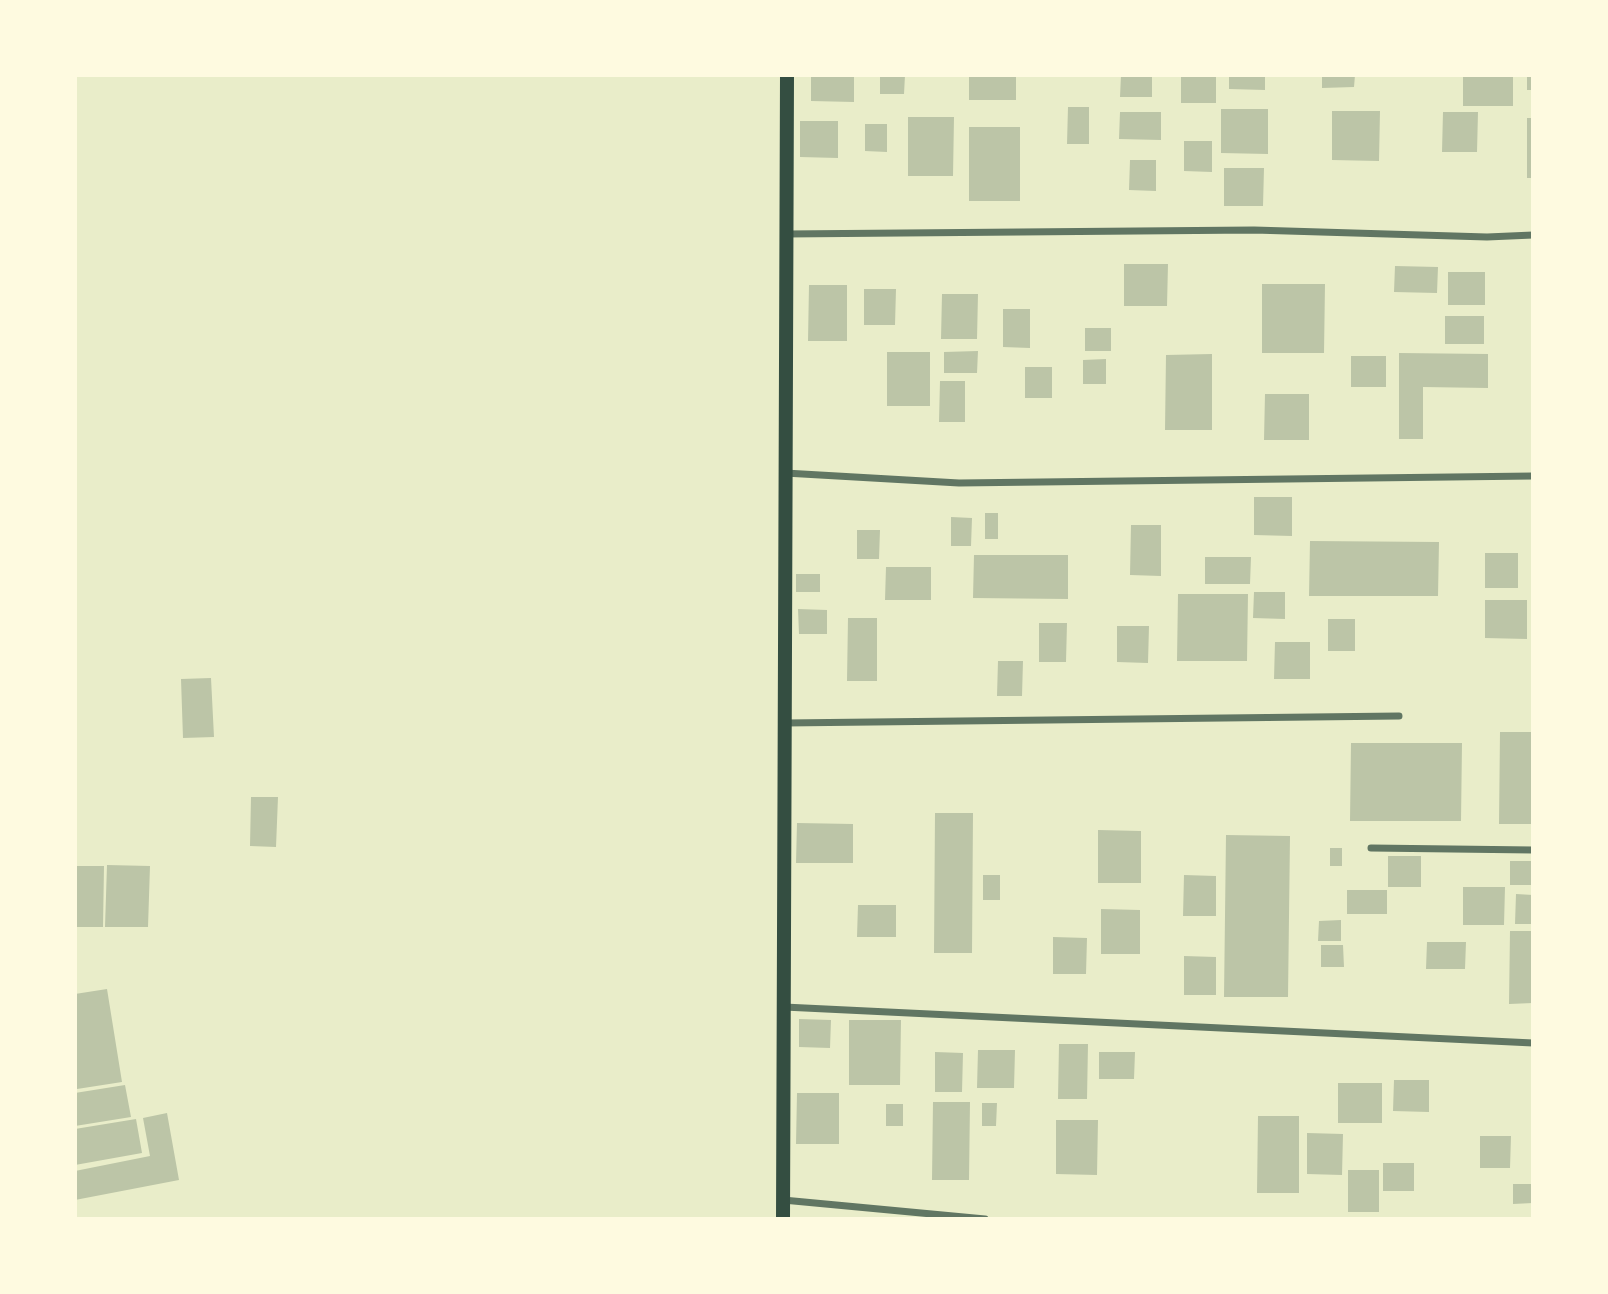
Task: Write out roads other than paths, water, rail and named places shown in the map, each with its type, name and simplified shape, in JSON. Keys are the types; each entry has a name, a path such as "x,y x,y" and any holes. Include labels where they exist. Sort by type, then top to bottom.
{"main road":[{"path":"783,1219 787,75"}],"street":[{"path":"786,234 1254,230 1487,237 1533,235"},
{"path":"785,473 959,483 1533,476"},
{"path":"785,723 1399,716"},
{"path":"1371,848 1533,850"},
{"path":"784,1007 1533,1043"},
{"path":"783,1200 985,1219"}]}
